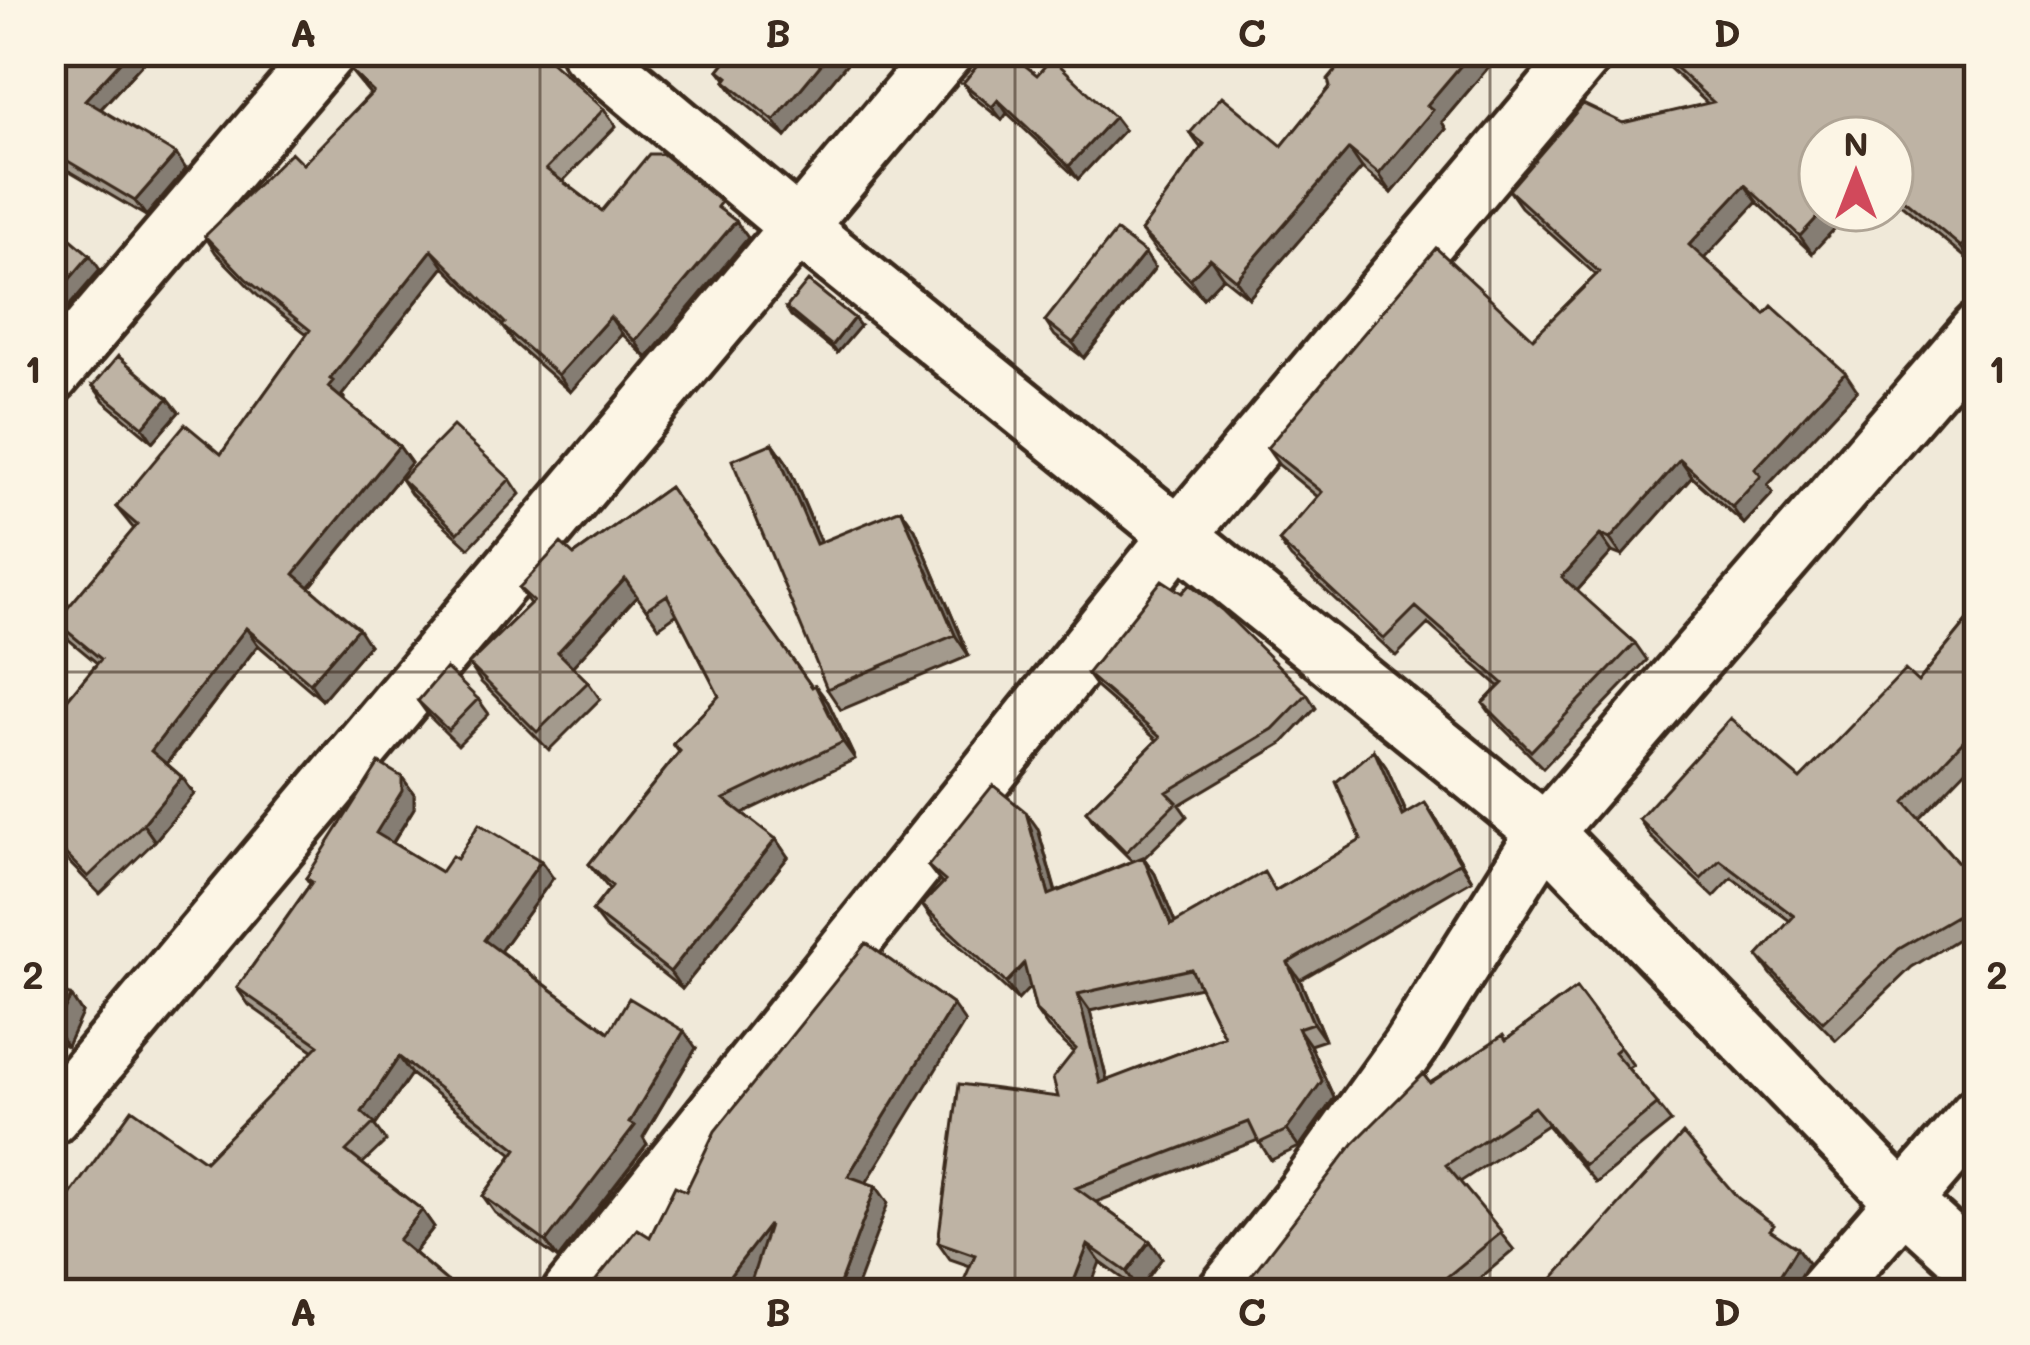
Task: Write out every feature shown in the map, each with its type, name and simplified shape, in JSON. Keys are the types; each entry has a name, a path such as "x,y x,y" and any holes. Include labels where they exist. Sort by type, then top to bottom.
{"street":[{"path":"51,376 328,51"},
{"path":"588,51 1545,832 1904,1202 1979,1270"},
{"path":"51,1117 946,51"},
{"path":"570,1294 1178,536 1587,51"},
{"path":"1224,1294 1304,1194 1411,1045 1545,832 1979,330"},
{"path":"1823,1294 1979,1114"}],"building":[{"path":"51,51 130,51 85,100 176,154 135,201 51,151"},
{"path":"370,51 539,51 604,109 546,169 602,211 649,154 663,154 721,202 717,207 736,221 635,341 610,317 558,375 502,326 505,323 432,250 328,387 399,446 294,574 358,628 310,683 246,628 151,751 182,777 143,824 88,877 51,839 51,719 101,659 56,622 137,525 116,507 185,424 221,454 310,330 246,279 205,236 291,152 303,164 373,92 351,71"},
{"path":"734,51 832,51 774,121 725,81 728,77 719,70"},
{"path":"989,51 1007,51 1037,75 1052,58 1114,117 1069,166 998,100 992,107 963,83"},
{"path":"1352,51 1473,51 1427,105 1433,110 1379,174 1349,149 1236,280 1210,258 1190,279 1141,231 1204,144 1190,133 1222,96 1282,146 1330,87 1328,80"},
{"path":"1657,51 1979,51 1979,226 1961,247 1916,210 1916,114 1796,114 1796,232 1745,185 1689,245 1765,314 1772,306 1845,372 1755,469 1761,476 1732,507 1680,460 1610,539 1600,535 1562,577 1635,643 1531,751 1483,703 1503,683 1416,607 1384,639 1279,541 1322,492 1267,448 1436,248 1533,338 1599,272 1509,190 1583,104 1623,123 1713,102"},
{"path":"51,222 90,255 51,301"},
{"path":"1116,231 1145,253 1073,343 1045,321"},
{"path":"808,281 854,318 832,346 786,308"},
{"path":"118,356 168,398 143,427 93,386"},
{"path":"453,426 510,479 458,533 401,479"},
{"path":"773,443 816,544 901,509 955,635 827,689 732,460"},
{"path":"669,487 812,687 815,685 843,742 724,799 776,839 670,972 592,911 612,886 589,864 680,751 673,744 719,696 667,595 646,609 625,579 558,652 588,682 537,732 469,664 533,601 519,588 561,543 574,555"},
{"path":"1162,580 1182,593 1190,584 1307,694 1273,729 1167,792 1177,802 1126,852 1086,811 1160,737 1087,674"},
{"path":"1979,607 1979,757 1963,741 1905,802 1970,876 1979,866 1979,933 1959,914 1899,949 1823,1022 1758,956 1794,916 1720,860 1701,879 1639,819 1730,719 1800,779 1905,670 1918,682"},
{"path":"446,668 478,699 448,730 418,701"},
{"path":"1374,750 1403,816 1425,803 1460,862 1288,963 1313,1023 1298,1028 1322,1081 1287,1130 1259,1143 1249,1122 1076,1188 1150,1241 1127,1272 1088,1245 1069,1294 958,1294 975,1255 938,1242 959,1084 1058,1097 1053,1078 1076,1049 1036,1011 1024,964 1006,983 922,905 945,881 928,866 993,785 1026,812 1049,895 1143,857 1171,925 1264,872 1275,891 1361,840 1336,782","holes":["1191,969 1224,1036 1100,1083 1078,994"]},
{"path":"379,763 402,777 402,791 376,833 441,872 452,856 457,859 479,824 541,861 484,940 609,1032 629,998 684,1031 629,1123 635,1126 546,1242 483,1196 517,1149 399,1057 362,1112 374,1123 346,1151 422,1210 398,1240 448,1282 440,1294 51,1294 51,1213 55,1216 132,1109 205,1161 319,1045 237,988 312,882 306,878"},
{"path":"866,943 953,1005 848,1176 876,1186 836,1294 747,1294 769,1225 716,1294 585,1294 637,1229 650,1237 675,1186 686,1191 715,1131"},
{"path":"51,987 71,996 55,1029 51,1028"},
{"path":"1576,988 1620,1047 1614,1052 1658,1104 1584,1165 1534,1107 1446,1165 1502,1232 1426,1294 1237,1294 1353,1144 1423,1074 1430,1083 1503,1035 1506,1040"},
{"path":"1683,1134 1738,1198 1774,1225 1770,1230 1797,1248 1768,1294 1539,1294"}]}
